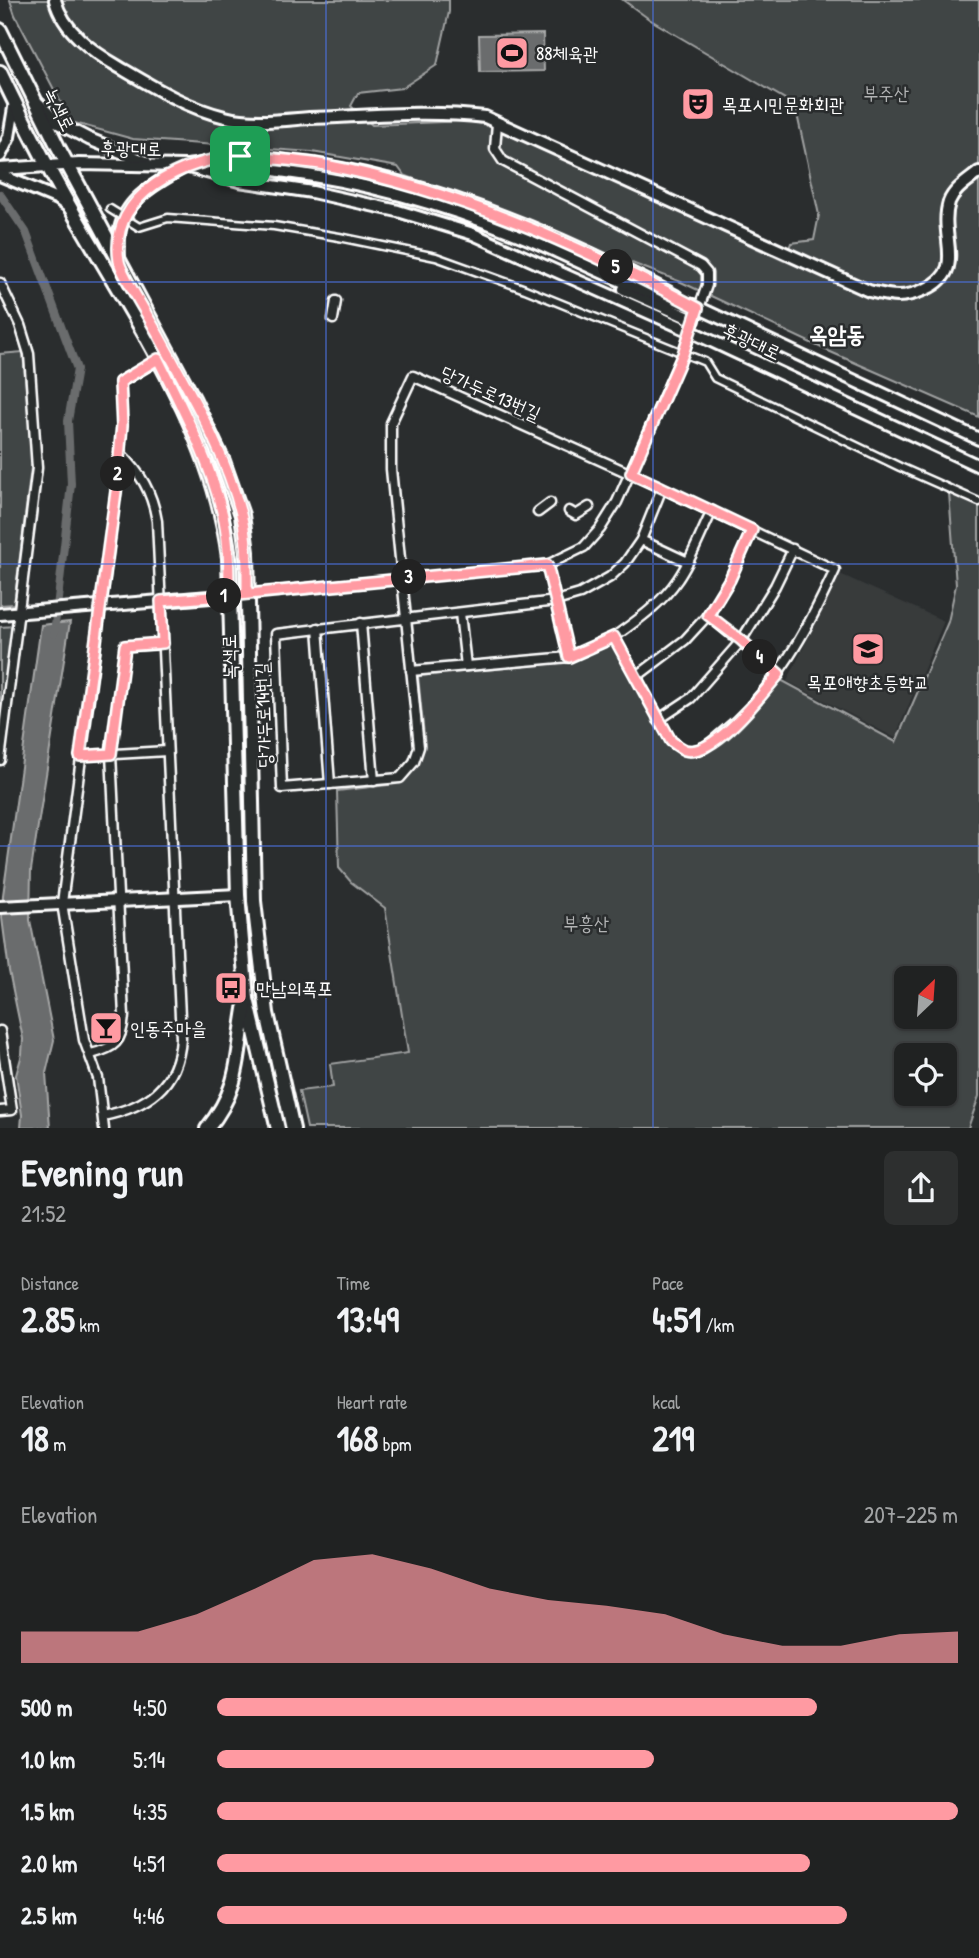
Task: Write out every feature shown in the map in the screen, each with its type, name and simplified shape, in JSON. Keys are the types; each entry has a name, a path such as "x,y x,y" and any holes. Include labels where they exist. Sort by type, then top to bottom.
{"main road":[{"name":"녹색로","path":"0,30 68,166 194,400 223,461 242,515 247,552 254,901 267,1013 293,1128"},
{"name":"녹색로","path":"1,75 15,102 40,166 70,209 158,359 211,476 224,520 229,558 238,895 247,999 278,1128"},
{"path":"208,1128 226,1102 238,1069 247,999"}],"street":[{"path":"55,0 59,14 96,54 161,91 226,118 261,121 458,114 485,117 869,290 894,297 910,295 938,283 948,272 950,257 946,236 949,200 956,190 979,172"},
{"path":"34,99 58,123 89,139 155,165"},
{"path":"0,156 10,132 15,102"},
{"path":"0,614 229,596 547,565 584,547 617,502 631,473 683,354 707,285 707,273 701,266 503,161 495,149 497,123"},
{"name":"후광대로","path":"0,169 220,163 318,176 401,194 468,215 605,275 698,308 979,439"},
{"path":"119,262 120,230 138,196 186,166"},
{"name":"후광대로","path":"186,166 239,181 313,192 397,211 473,234 692,326 979,466"},
{"path":"0,175 58,199 70,209"},
{"path":"110,209 139,228 168,218 274,226 436,257 525,289 705,362 715,378 979,502"},
{"path":"0,283 20,325 29,354 36,443 35,491 0,760"},
{"path":"333,319 336,301"},
{"path":"104,1128 98,1078 84,1040 59,904 80,756 97,605 120,453 120,382 158,359"},
{"name":"당가두로13번길","path":"402,578 391,469 390,423 413,376 631,473"},
{"path":"103,1116 126,1111 151,1098 169,1078 179,1056 181,1035 158,521 153,498 141,475 120,453"},
{"path":"614,637 671,741 686,750 704,748 742,717 779,674 800,640 835,570 631,473"},
{"path":"402,578 405,617 555,601 580,594 610,577 625,563 641,540 663,488"},
{"path":"538,512 550,503"},
{"path":"569,511 576,515 589,507"},
{"path":"411,671 569,657 614,637 659,602 673,587 712,511"},
{"path":"636,677 677,647 708,615 730,579 752,530"},
{"path":"641,540 688,562"},
{"path":"658,720 691,698 741,640 775,586 793,549"},
{"path":"547,565 569,657"},
{"path":"460,612 466,666"},
{"path":"708,615 779,674"},
{"name":"당가두로14번길","path":"405,617 419,747 414,762 400,778 282,788 276,634 361,622 405,617"},
{"path":"361,622 374,781"},
{"path":"317,628 330,784"},
{"path":"91,1054 108,1050 114,1045 123,1026 111,754 125,646 163,643"},
{"path":"80,756 167,751"},
{"path":"0,907 238,895"},
{"path":"0,1031 12,1110 0,1111"}],"shaded area":[{"name":"88체육관","path":"543,34 544,71 480,72 479,35"},
{"name":"목포애향초등학교","path":"840,574 944,621 895,738 787,681"},
{"path":"70,622 31,870 30,920 54,1040 46,1073 50,1128 21,1128 22,1115 16,1075 23,1039 9,971 2,918 3,895 41,625"}],"green space":[{"name":"부주산","path":"10,0 449,0 449,12 437,65 402,88 358,93 351,106 372,125 466,121 484,124 520,137 784,261 791,243 814,240 819,215 795,105 649,19 623,0 979,0 979,417 826,350 681,282 404,175 398,167 312,152 133,139 71,122 15,15"},
{"path":"23,352 32,460 14,604 0,605 0,354"},
{"name":"부흥산","path":"949,493 979,500 979,1096 968,1128 307,1128 299,1091 333,1087 330,1064 408,1053 385,908 351,882 339,868 337,791 396,784 416,767 425,745 418,676 570,662 612,643 667,744 684,754 707,753 781,680 896,742 948,622 956,585"},
{"path":"15,626 0,740 0,627"}],"waterway":[{"path":"0,194 26,232 77,369 68,421 71,484 54,634"}],"place":[{"name":"88체육관","path":"512,53"},
{"name":"목포시민문화회관","path":"698,104"},
{"name":"목포애향초등학교","path":"868,649"},
{"name":"만남의폭포","path":"231,988"},
{"name":"인동주마을","path":"106,1028"}],"district":[{"name":"옥암동","path":"837,333"}],"route":[{"path":"240,156 220,157 186,166 138,196 125,213 120,230 119,262 194,400 223,461 242,515 247,552 247,594 229,596 161,601 163,643 125,646 111,754 80,756 116,492 122,425 120,382 158,359 208,465 224,520 229,558 229,596 547,565 569,657 614,637 671,741 686,750 704,748 742,717 779,674 708,615 730,579 752,530 631,473 683,354 698,308 583,251 480,208 408,185 323,165 240,156"}]}
